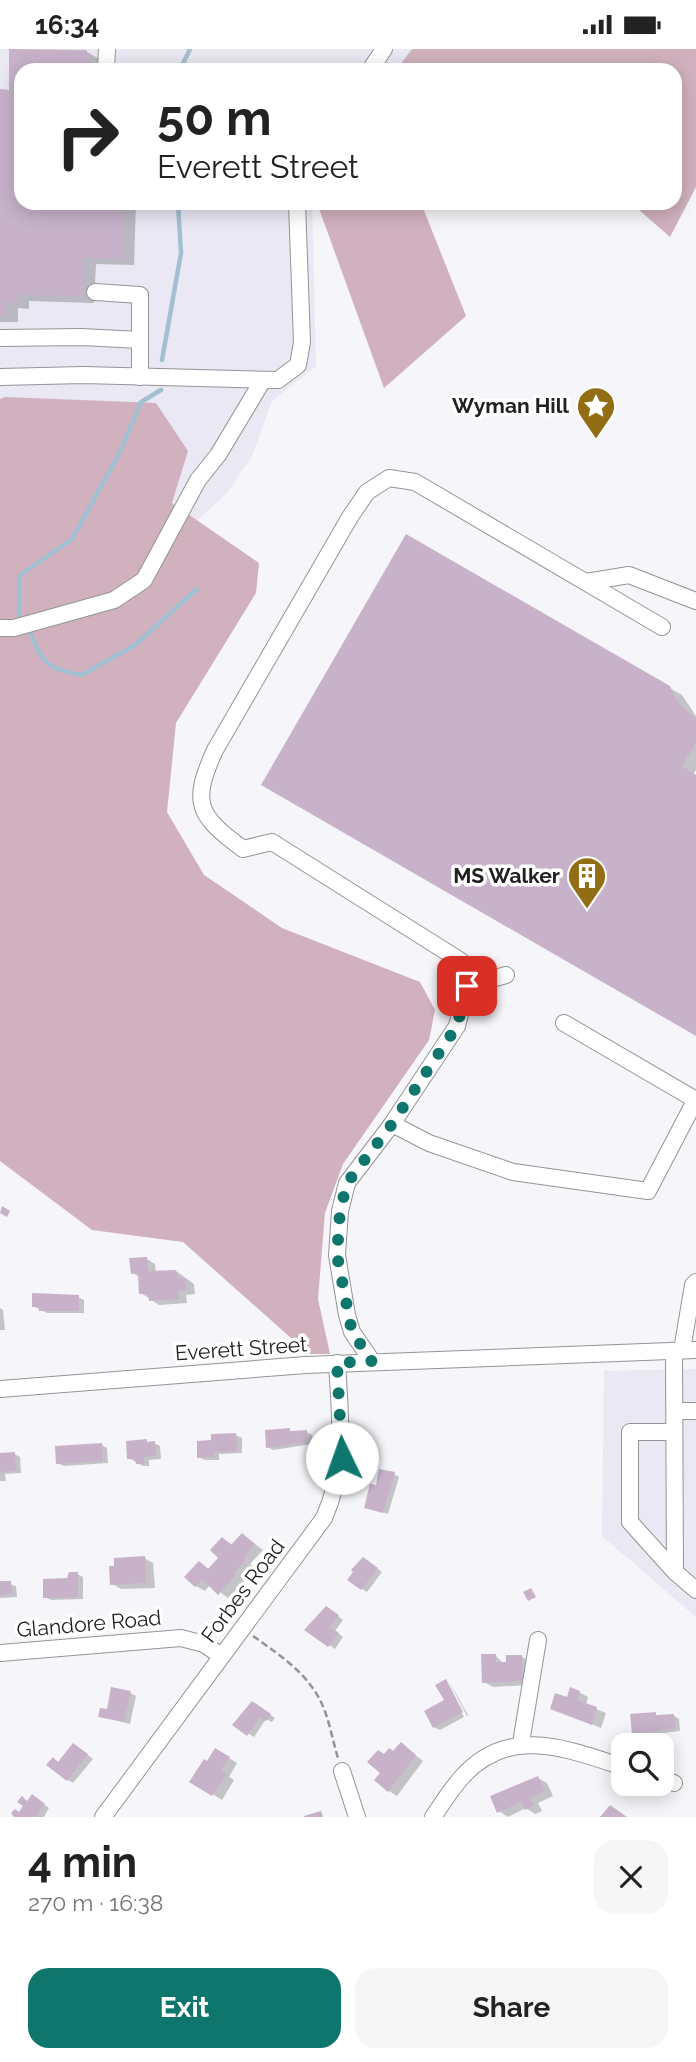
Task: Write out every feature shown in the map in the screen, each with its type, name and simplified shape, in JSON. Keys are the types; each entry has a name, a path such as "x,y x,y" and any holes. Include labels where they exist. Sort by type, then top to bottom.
{"street":[{"path":"0,377 278,380 298,365 302,342 297,210"},
{"path":"95,292 140,295 140,377"},
{"path":"0,338 140,340"},
{"path":"0,628 14,628 114,600 144,580 198,480 218,455 263,380"},
{"path":"372,1361 352,1332 347,1315 337,1255 340,1211 347,1183 392,1124 457,1026 467,986 461,961 272,842 243,849 213,827 202,804 200,783 215,750 350,517 367,492 389,478 415,482 662,627"},
{"path":"586,582 629,575 696,601"},
{"path":"467,986 506,975"},
{"path":"392,1124 439,1147 513,1172 648,1191 696,1101 564,1023"},
{"path":"675,1572 673,1432 693,1285 696,1282"},
{"name":"Everett Street","path":"0,1389 372,1361 684,1350"},
{"name":"Forbes Road","path":"103,1817 220,1655 324,1518 332,1500 342,1458 337,1363"},
{"path":"675,1411 696,1411"},
{"path":"673,1432 630,1432 630,1523 675,1572 696,1590"},
{"name":"Glandore Road","path":"0,1653 181,1637 204,1644 220,1655"},
{"path":"521,1743 538,1640"},
{"path":"433,1817 461,1777 477,1763 495,1751 521,1743 552,1748 611,1764"},
{"path":"342,1771 357,1817"}],"path":[{"path":"242,1628 287,1661 307,1680 320,1700 342,1771"}],"shaded area":[{"path":"0,49 412,49 401,63 14,63 14,210 312,210 316,366 272,401 252,456 228,492 196,521 172,502 188,451 6,397 0,399"},
{"path":"412,49 696,49 696,187 670,237 639,210 682,210 682,63 401,63"},
{"path":"320,210 424,210 466,316 384,388"},
{"path":"5,397 156,403 188,451 172,503 259,563 256,593 176,723 167,812 204,875 282,928 420,982 435,1010 429,1040 343,1164 325,1213 318,1299 330,1354 309,1354 183,1242 92,1230 0,1161 0,399"},
{"path":"696,1369 696,1617 602,1536 604,1371"}],"building":[{"path":"9,49 87,50 87,63 14,63 14,210 124,210 123,259 84,258 83,297 17,295 17,303 6,302 6,316 0,316 0,89 9,90"},
{"name":"MS Walker","path":"406,534 670,686 677,701 696,719 696,743 682,766 696,775 696,1036 261,785"},
{"path":"2,1206 10,1211 7,1217 0,1213"},
{"path":"147,1257 148,1271 176,1270 177,1278 185,1278 186,1290 178,1291 179,1299 149,1301 148,1294 139,1294 138,1273 131,1274 129,1258"},
{"path":"32,1293 79,1295 79,1311 39,1311 39,1307 32,1307"},
{"path":"290,1428 290,1431 307,1430 308,1442 266,1448 265,1430"},
{"path":"236,1433 237,1451 214,1452 214,1457 197,1458 197,1441 211,1440 211,1434"},
{"path":"147,1439 147,1442 155,1441 156,1456 144,1457 144,1464 136,1464 135,1459 127,1459 126,1441"},
{"path":"102,1443 103,1461 56,1464 55,1446"},
{"path":"15,1452 16,1471 0,1472 0,1453"},
{"path":"379,1469 395,1472 383,1513 364,1508 370,1484 376,1485"},
{"path":"242,1533 255,1544 243,1558 246,1560 234,1573 236,1575 218,1595 202,1579 195,1587 184,1577 199,1561 208,1569 218,1558 210,1550 222,1537 231,1545"},
{"path":"145,1556 146,1583 110,1585 109,1566 114,1566 114,1558"},
{"path":"363,1557 378,1568 361,1590 347,1580 353,1572 351,1570"},
{"path":"69,1572 78,1572 78,1597 43,1598 43,1579 67,1578"},
{"path":"0,1581 11,1581 12,1594 0,1595"},
{"path":"531,1588 536,1597 528,1601 523,1592"},
{"path":"326,1606 339,1615 330,1627 339,1633 328,1647 304,1630"},
{"path":"481,1654 496,1654 496,1662 506,1662 506,1655 522,1655 523,1681 482,1683"},
{"path":"446,1679 463,1712 433,1728 424,1711 444,1700 435,1685"},
{"path":"111,1687 131,1691 124,1722 98,1717 100,1708 107,1709"},
{"path":"570,1687 580,1691 577,1700 597,1707 592,1725 550,1709 555,1693 567,1697"},
{"path":"252,1701 271,1714 266,1721 260,1717 247,1736 232,1725"},
{"path":"630,1714 674,1714 675,1728 632,1733"},
{"path":"401,1742 416,1755 388,1792 374,1780 380,1773 367,1762 378,1750 384,1754 389,1748 393,1751"},
{"path":"73,1743 88,1754 67,1781 46,1765 53,1757 58,1762"},
{"path":"215,1748 230,1757 221,1770 227,1774 212,1796 189,1782"},
{"path":"538,1776 545,1791 530,1798 534,1806 525,1810 521,1802 497,1813 490,1796"},
{"path":"32,1794 45,1804 35,1817 14,1817 11,1813 15,1809 19,1812 23,1806 17,1802 22,1796 27,1801"},
{"path":"610,1805 627,1817 600,1817"},
{"path":"321,1811 323,1817 304,1817 304,1816"}],"waterway":[{"path":"183,63 190,49"},
{"path":"162,360 181,253 178,210"},
{"path":"19,618 19,576 72,539 120,452 141,402 161,390"},
{"path":"30,631 38,651 48,663 61,670 82,675 135,645 197,589"}],"place":[{"name":"Wyman Hill","path":"596,440"},
{"name":"MS Walker","path":"587,910"}],"route":[{"path":"342,1458 337,1363 372,1361 352,1332 337,1255 340,1211 347,1183 392,1124 457,1026 467,986"}]}
